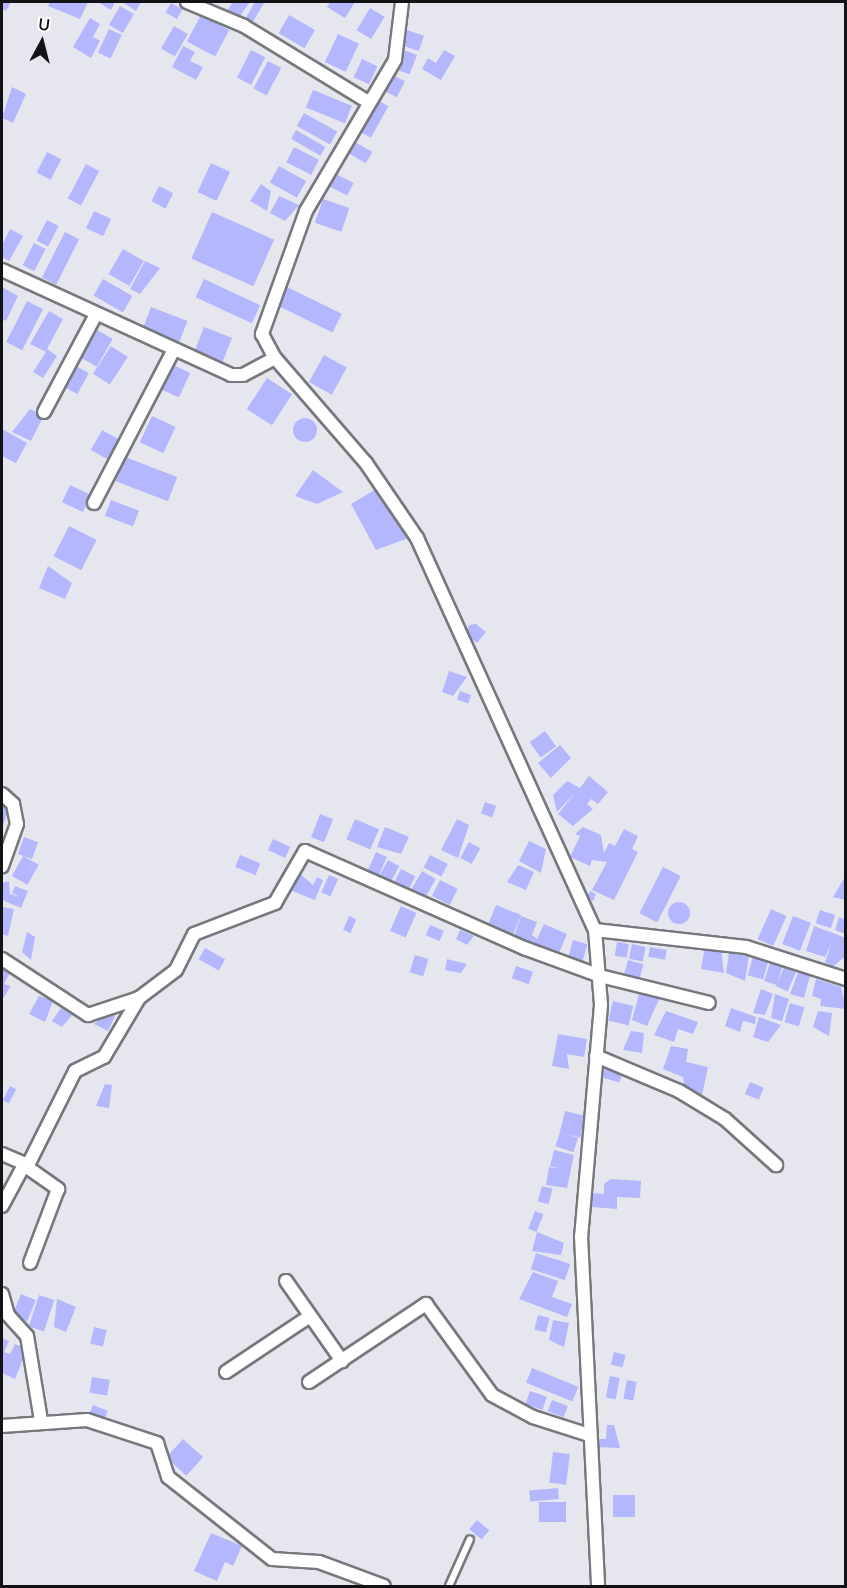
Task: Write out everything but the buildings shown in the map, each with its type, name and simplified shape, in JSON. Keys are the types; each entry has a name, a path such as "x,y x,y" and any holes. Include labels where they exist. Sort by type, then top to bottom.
{"street":[{"path":"192,2 244,27 367,101"},
{"path":"402,2 395,60 367,101 306,211 266,314 262,334 274,358 366,463 417,538 595,930 600,976 596,1056 581,1236 598,1587"},
{"path":"2,270 95,316 173,351 237,376 274,358"},
{"path":"44,412 95,316"},
{"path":"94,504 173,351"},
{"path":"2,794 13,804 17,824 2,866"},
{"path":"2,959 88,1015 139,998 176,970 198,930 279,900 305,851 332,859 478,931 600,976 709,1003"},
{"path":"595,930 746,947 846,979"},
{"path":"2,1206 24,1165 31,1162 75,1071 104,1057 139,998"},
{"path":"596,1056 679,1091 724,1119 776,1165"},
{"path":"2,1154 24,1165 59,1193 30,1263"},
{"path":"286,1281 342,1361"},
{"path":"2,1294 8,1315 27,1336 41,1421"},
{"path":"309,1382 426,1304 492,1395 533,1418 589,1435"},
{"path":"226,1372 310,1316"},
{"path":"2,1426 41,1421 87,1420 157,1443 168,1477 272,1559 319,1562 384,1587"}],"lane":[{"path":"449,1587 470,1539"}]}
